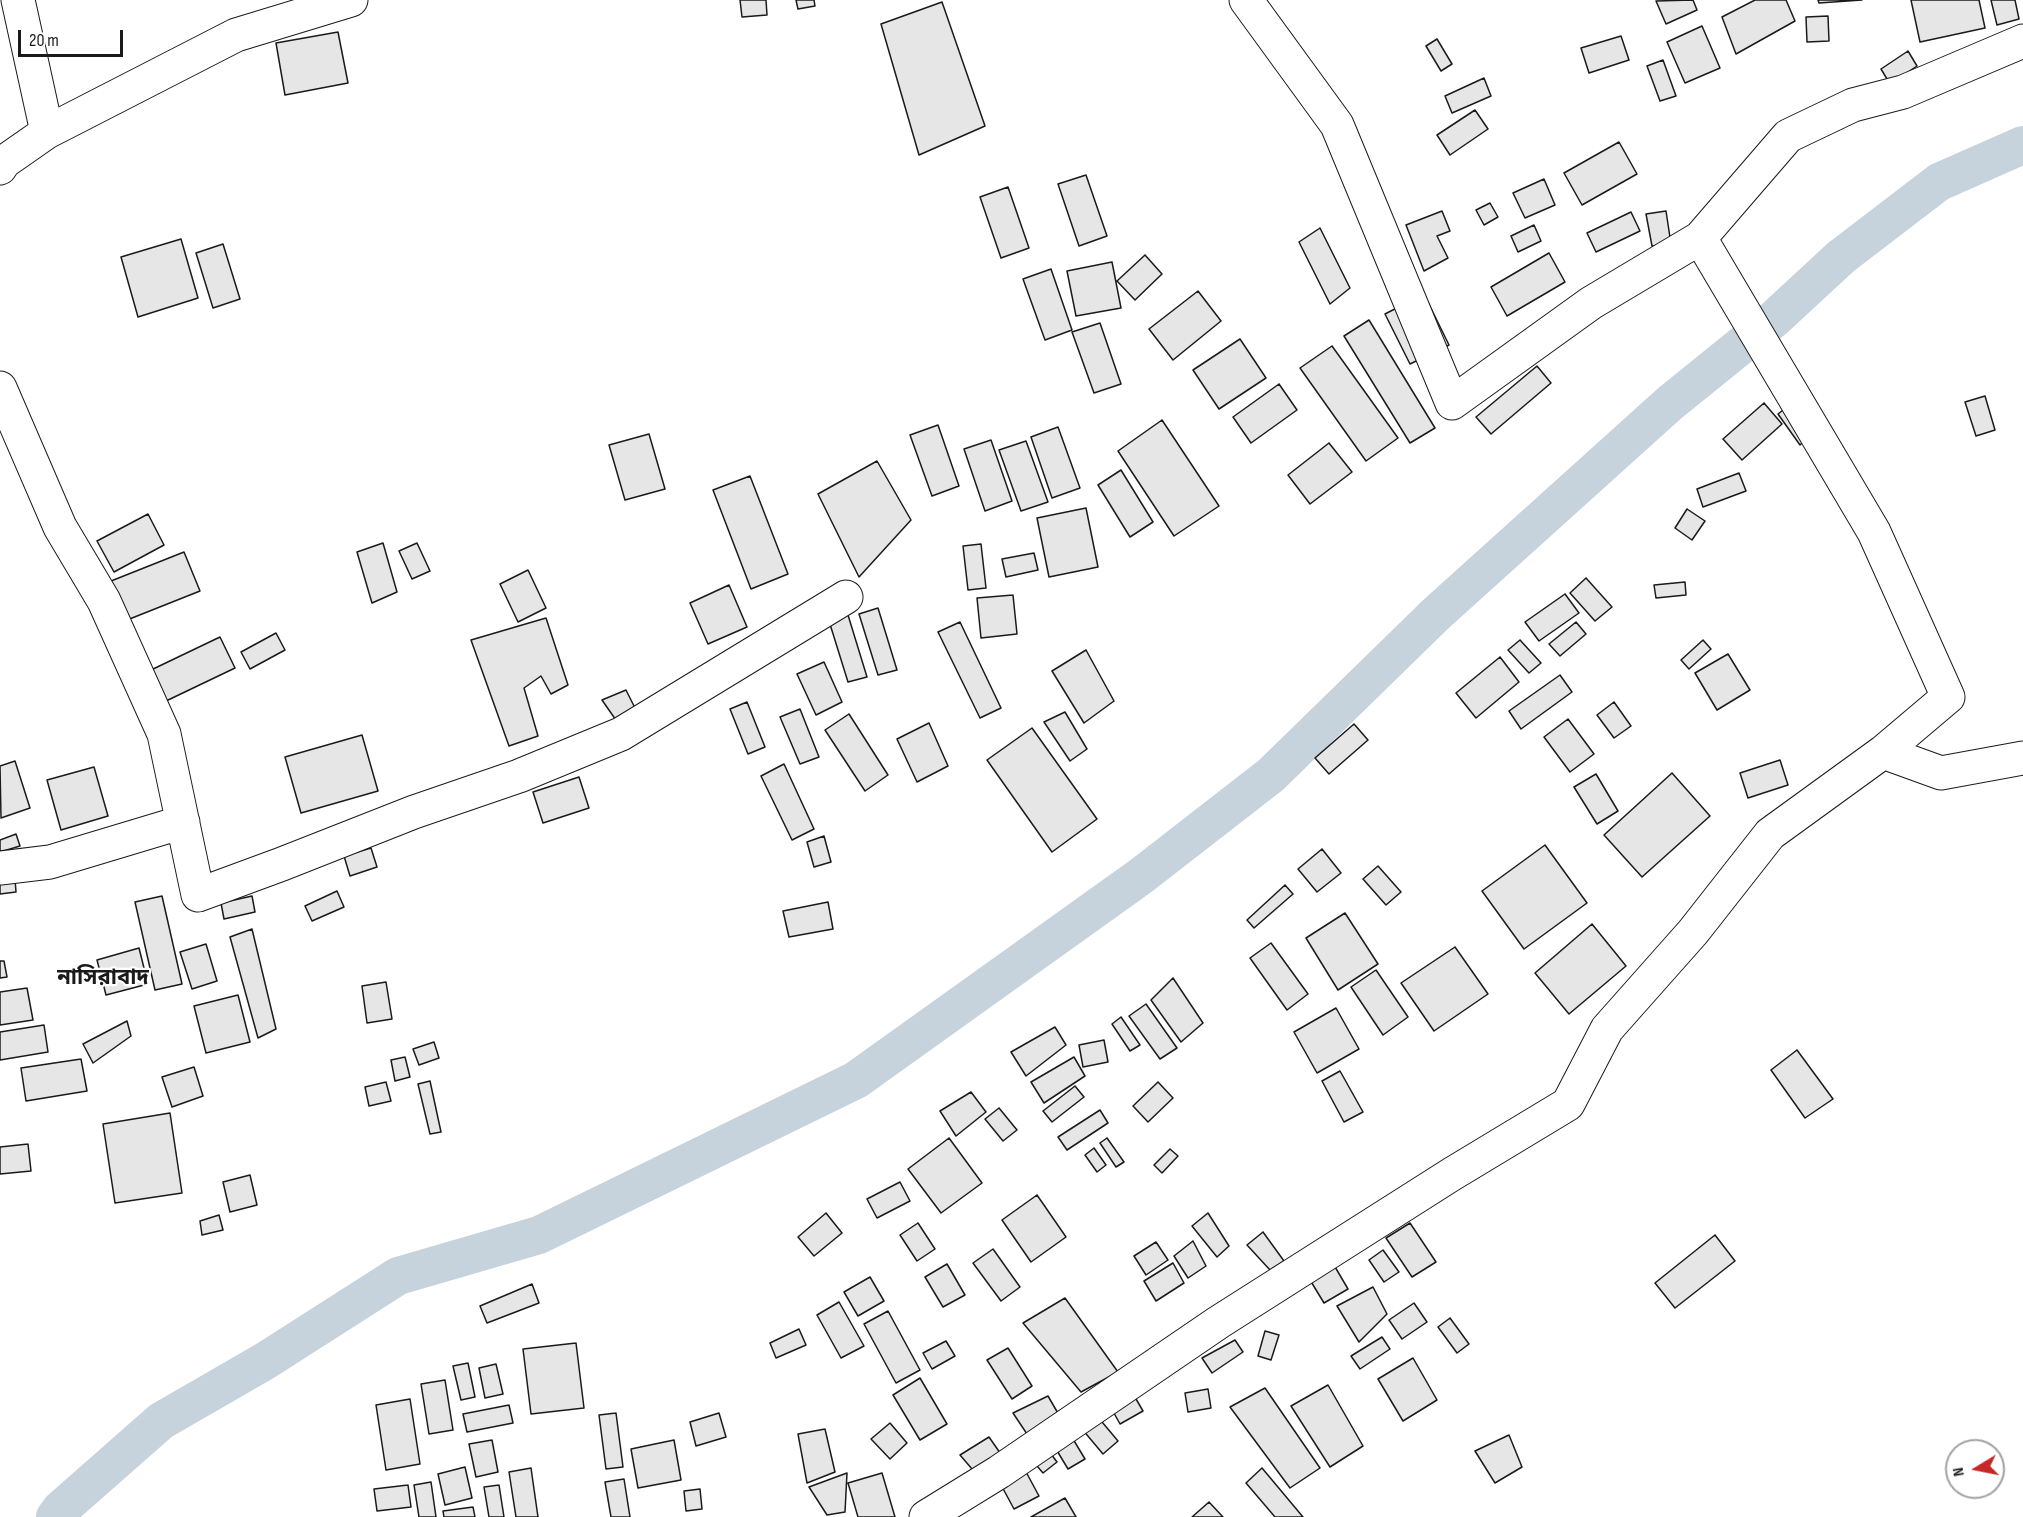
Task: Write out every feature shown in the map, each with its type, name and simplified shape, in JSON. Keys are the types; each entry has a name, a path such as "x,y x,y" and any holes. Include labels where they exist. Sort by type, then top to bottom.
{"street":[{"path":"18,0 47,132"},
{"path":"0,168 4,162 47,132 236,35 351,0"},
{"path":"1246,0 1337,125 1452,402 1590,303 1700,238 1788,136 1853,105 1903,92 2023,41"},
{"path":"926,1517 999,1472 1219,1322 1452,1174 1568,1104 1607,1029 1693,932 1770,834 1883,753 1948,697 1874,532 1700,238"},
{"path":"0,388 60,527 104,601 165,734 198,895 414,812 519,776 621,734 846,597"},
{"path":"1883,753 1941,773 2023,758"},
{"path":"0,868 50,862 183,822"}],"building":[{"path":"740,0 766,0 767,15 742,17"},
{"path":"796,0 814,0 815,6 798,9"},
{"path":"1693,0 1697,10 1666,24 1656,1"},
{"path":"1755,0 1786,0 1795,21 1736,54 1722,17"},
{"path":"1818,0 1862,0 1819,3"},
{"path":"1911,0 1979,0 1985,28 1920,42"},
{"path":"1991,0 2015,0 2019,19 1997,25"},
{"path":"942,2 985,126 919,155 881,24"},
{"path":"1828,16 1829,41 1807,42 1806,17"},
{"path":"1702,26 1720,68 1685,83 1667,42"},
{"path":"338,32 348,83 285,95 276,43"},
{"path":"1621,36 1629,60 1589,73 1581,48"},
{"path":"1437,39 1452,64 1441,71 1426,46"},
{"path":"1908,51 1917,66 1890,84 1881,69"},
{"path":"1663,60 1676,96 1660,101 1647,66"},
{"path":"1484,78 1491,96 1452,113 1445,96"},
{"path":"1475,110 1488,129 1450,155 1437,135"},
{"path":"1619,142 1637,174 1582,205 1564,173"},
{"path":"1086,175 1107,236 1079,246 1058,184"},
{"path":"1544,179 1555,205 1525,218 1513,193"},
{"path":"1008,187 1029,248 1001,258 980,197"},
{"path":"1490,203 1498,217 1484,225 1476,210"},
{"path":"1442,211 1450,231 1437,236 1448,258 1424,271 1406,225"},
{"path":"1666,211 1671,244 1652,246 1646,214"},
{"path":"1631,212 1640,231 1596,252 1587,233"},
{"path":"1534,225 1541,241 1518,252 1511,236"},
{"path":"1320,228 1350,288 1330,304 1299,242"},
{"path":"181,239 198,298 138,317 121,257"},
{"path":"223,244 240,299 213,308 196,253"},
{"path":"1549,253 1565,282 1507,316 1491,287"},
{"path":"1145,255 1162,274 1135,300 1117,281"},
{"path":"1112,262 1121,308 1076,316 1067,271"},
{"path":"1051,269 1072,330 1045,340 1023,279"},
{"path":"1198,291 1221,321 1173,360 1149,329"},
{"path":"1424,294 1449,345 1410,364 1385,314"},
{"path":"1369,320 1435,428 1410,443 1344,336"},
{"path":"1100,323 1121,384 1094,393 1072,332"},
{"path":"1240,339 1266,378 1219,409 1193,370"},
{"path":"1332,346 1398,438 1366,461 1300,368"},
{"path":"1537,366 1551,383 1491,434 1476,417"},
{"path":"1279,384 1297,410 1251,443 1233,417"},
{"path":"1985,396 1995,430 1976,436 1965,402"},
{"path":"1764,403 1782,424 1742,460 1723,439"},
{"path":"1792,403 1811,434 1800,445 1778,414"},
{"path":"1162,420 1219,506 1174,536 1118,451"},
{"path":"938,425 959,486 932,496 910,435"},
{"path":"1058,427 1080,488 1052,498 1031,437"},
{"path":"649,434 665,489 625,500 609,445"},
{"path":"991,440 1012,501 985,511 964,449"},
{"path":"1026,441 1048,502 1021,511 999,450"},
{"path":"1329,443 1352,472 1310,504 1288,475"},
{"path":"877,461 911,520 859,577 818,494"},
{"path":"1121,470 1153,522 1130,537 1098,485"},
{"path":"1739,473 1746,491 1703,507 1697,489"},
{"path":"750,476 788,574 751,589 713,490"},
{"path":"1086,508 1098,567 1049,577 1037,518"},
{"path":"1687,509 1705,521 1692,540 1675,528"},
{"path":"148,514 164,545 114,572 97,541"},
{"path":"383,543 397,592 372,603 357,552"},
{"path":"417,543 430,571 412,579 399,551"},
{"path":"981,544 986,588 968,590 963,546"},
{"path":"184,552 200,591 122,622 106,583"},
{"path":"1034,553 1038,570 1006,577 1002,559"},
{"path":"528,570 546,608 518,622 500,584"},
{"path":"1586,578 1612,607 1595,621 1570,593"},
{"path":"1685,582 1686,595 1656,598 1654,585"},
{"path":"729,585 747,627 708,644 690,603"},
{"path":"1565,594 1579,613 1539,641 1525,622"},
{"path":"1013,595 1017,634 981,638 977,598"},
{"path":"878,608 897,670 878,675 859,614"},
{"path":"848,615 867,677 848,682 829,621"},
{"path":"546,618 568,685 551,694 541,676 524,688 538,736 509,746 471,640"},
{"path":"960,622 1001,708 980,718 938,632"},
{"path":"1576,622 1586,634 1560,656 1549,644"},
{"path":"276,633 285,650 250,669 241,652"},
{"path":"220,637 235,668 166,701 151,670"},
{"path":"1520,640 1541,663 1529,673 1508,650"},
{"path":"1703,640 1711,649 1689,669 1681,660"},
{"path":"1086,650 1114,701 1084,723 1052,671"},
{"path":"1728,654 1750,690 1717,710 1695,673"},
{"path":"1500,657 1519,682 1476,718 1456,693"},
{"path":"824,662 842,702 816,715 797,674"},
{"path":"1560,675 1572,692 1521,729 1509,711"},
{"path":"626,690 637,712 618,723 602,700"},
{"path":"747,702 765,747 748,754 730,709"},
{"path":"1614,702 1631,726 1614,738 1597,715"},
{"path":"800,709 819,757 800,764 780,717"},
{"path":"1065,712 1087,749 1070,761 1044,722"},
{"path":"849,714 888,775 865,791 825,730"},
{"path":"1568,719 1594,754 1570,772 1544,737"},
{"path":"929,723 948,766 917,782 897,739"},
{"path":"1354,724 1368,740 1329,774 1315,758"},
{"path":"1032,728 1097,819 1052,852 987,760"},
{"path":"362,735 378,791 301,813 285,757"},
{"path":"1780,760 1788,785 1748,798 1740,773"},
{"path":"15,761 30,808 1,818 0,766"},
{"path":"784,764 814,829 792,840 761,776"},
{"path":"94,767 108,816 61,830 47,780"},
{"path":"1672,773 1710,816 1642,877 1604,835"},
{"path":"1596,774 1618,811 1597,824 1574,787"},
{"path":"579,777 589,808 543,823 533,792"},
{"path":"16,834 20,846 0,852 0,840"},
{"path":"824,836 831,862 814,867 807,842"},
{"path":"1545,845 1587,903 1524,949 1482,891"},
{"path":"371,848 377,867 350,876 344,856"},
{"path":"1322,849 1341,873 1317,892 1298,869"},
{"path":"1378,866 1401,892 1386,905 1363,879"},
{"path":"15,879 16,892 0,894 0,881"},
{"path":"1285,885 1293,894 1254,928 1247,920"},
{"path":"337,891 344,907 312,921 305,906"},
{"path":"162,896 182,984 155,990 135,902"},
{"path":"252,896 255,912 224,919 221,903"},
{"path":"828,902 833,929 789,937 783,911"},
{"path":"1345,913 1378,964 1338,990 1306,938"},
{"path":"1592,924 1626,966 1569,1014 1535,973"},
{"path":"252,929 276,1029 258,1038 230,937"},
{"path":"1271,943 1308,994 1287,1010 1250,958"},
{"path":"206,944 217,981 192,989 180,952"},
{"path":"1455,947 1488,994 1434,1031 1401,983"},
{"path":"139,948 148,984 106,995 97,960"},
{"path":"0,961 4,961 7,977 0,978"},
{"path":"1376,970 1408,1017 1383,1035 1351,987"},
{"path":"1173,978 1203,1023 1181,1042 1151,1000"},
{"path":"386,982 392,1019 367,1023 362,986"},
{"path":"27,988 33,1020 0,1025 0,992"},
{"path":"238,995 250,1042 206,1053 194,1006"},
{"path":"1146,1004 1177,1048 1160,1059 1129,1016"},
{"path":"1336,1008 1359,1049 1317,1073 1294,1032"},
{"path":"1121,1017 1140,1045 1130,1051 1112,1024"},
{"path":"127,1021 131,1036 93,1063 83,1044"},
{"path":"44,1025 48,1052 0,1060 0,1032"},
{"path":"1055,1027 1066,1045 1026,1076 1011,1052"},
{"path":"1104,1040 1108,1062 1083,1067 1079,1045"},
{"path":"434,1042 439,1058 419,1065 413,1049"},
{"path":"1797,1050 1833,1099 1805,1118 1771,1070"},
{"path":"405,1057 410,1077 395,1081 391,1060"},
{"path":"1074,1057 1085,1076 1044,1103 1031,1082"},
{"path":"81,1059 87,1091 26,1101 21,1068"},
{"path":"194,1067 203,1096 172,1107 162,1077"},
{"path":"1340,1071 1363,1112 1344,1122 1322,1081"},
{"path":"430,1081 441,1132 430,1134 418,1084"},
{"path":"386,1082 391,1101 369,1106 365,1087"},
{"path":"1158,1082 1173,1098 1148,1122 1133,1106"},
{"path":"1075,1086 1084,1097 1052,1122 1043,1111"},
{"path":"971,1092 986,1112 956,1136 940,1111"},
{"path":"999,1108 1017,1130 1003,1141 985,1119"},
{"path":"1100,1110 1108,1123 1067,1150 1058,1137"},
{"path":"170,1113 182,1193 115,1203 103,1124"},
{"path":"949,1138 982,1183 941,1213 908,1169"},
{"path":"1107,1138 1124,1162 1116,1167 1100,1143"},
{"path":"28,1144 31,1171 0,1174 0,1147"},
{"path":"1094,1148 1106,1165 1097,1172 1085,1155"},
{"path":"1170,1149 1178,1156 1162,1173 1154,1165"},
{"path":"250,1175 257,1205 230,1212 223,1182"},
{"path":"900,1182 910,1201 877,1218 867,1199"},
{"path":"1037,1195 1066,1237 1031,1262 1002,1220"},
{"path":"826,1213 842,1233 814,1256 798,1237"},
{"path":"1208,1213 1229,1246 1217,1257 1192,1226"},
{"path":"219,1215 223,1230 202,1235 200,1221"},
{"path":"918,1223 935,1249 917,1261 900,1235"},
{"path":"1410,1223 1436,1262 1412,1277 1386,1238"},
{"path":"1263,1232 1284,1261 1270,1270 1247,1245"},
{"path":"1715,1235 1735,1261 1675,1308 1655,1283"},
{"path":"1193,1241 1206,1266 1188,1278 1174,1256"},
{"path":"1156,1242 1168,1260 1146,1275 1134,1256"},
{"path":"993,1249 1020,1287 1001,1301 973,1263"},
{"path":"1383,1250 1399,1272 1384,1282 1369,1260"},
{"path":"1331,1260 1348,1289 1324,1303 1307,1275"},
{"path":"1173,1263 1184,1283 1156,1301 1144,1281"},
{"path":"947,1264 965,1295 943,1307 925,1277"},
{"path":"870,1277 884,1301 858,1316 844,1292"},
{"path":"532,1284 539,1303 487,1323 480,1306"},
{"path":"1373,1287 1387,1314 1359,1342 1337,1306"},
{"path":"1065,1298 1118,1372 1081,1392 1023,1323"},
{"path":"839,1302 864,1346 841,1358 817,1315"},
{"path":"1414,1303 1427,1322 1402,1339 1389,1320"},
{"path":"888,1311 920,1370 896,1383 864,1324"},
{"path":"1450,1318 1469,1344 1457,1353 1438,1327"},
{"path":"799,1329 806,1345 776,1358 770,1343"},
{"path":"1265,1331 1279,1335 1271,1360 1258,1356"},
{"path":"1382,1337 1390,1349 1360,1369 1351,1356"},
{"path":"1235,1340 1243,1352 1212,1373 1202,1358"},
{"path":"946,1341 955,1356 932,1369 923,1353"},
{"path":"576,1343 584,1408 531,1414 523,1349"},
{"path":"1008,1348 1032,1386 1012,1399 987,1360"},
{"path":"1413,1358 1437,1400 1403,1421 1378,1379"},
{"path":"468,1363 475,1397 461,1400 453,1366"},
{"path":"496,1364 503,1394 485,1398 479,1368"},
{"path":"920,1378 947,1424 920,1440 893,1395"},
{"path":"445,1380 453,1430 429,1434 421,1384"},
{"path":"1328,1385 1363,1446 1330,1467 1291,1406"},
{"path":"1265,1388 1320,1468 1290,1488 1230,1407"},
{"path":"1208,1389 1211,1408 1188,1412 1185,1393"},
{"path":"1132,1392 1143,1411 1120,1424 1109,1404"},
{"path":"1048,1396 1059,1415 1027,1434 1013,1413"},
{"path":"410,1399 420,1464 386,1470 376,1405"},
{"path":"509,1405 513,1423 467,1432 463,1414"},
{"path":"616,1413 623,1467 606,1469 599,1415"},
{"path":"719,1413 726,1437 696,1446 690,1422"},
{"path":"1097,1416 1118,1441 1103,1454 1082,1429"},
{"path":"890,1423 907,1443 890,1459 871,1439"},
{"path":"825,1429 835,1472 807,1483 798,1434"},
{"path":"1070,1434 1085,1459 1068,1469 1053,1444"},
{"path":"1509,1435 1522,1467 1495,1483 1475,1451"},
{"path":"989,1437 1005,1460 978,1476 960,1455"},
{"path":"492,1440 498,1472 476,1477 469,1444"},
{"path":"674,1440 681,1480 638,1488 631,1449"},
{"path":"1051,1454 1057,1462 1043,1473 1037,1466"},
{"path":"465,1467 472,1498 445,1505 438,1474"},
{"path":"531,1468 538,1517 516,1517 509,1472"},
{"path":"1262,1468 1303,1517 1275,1517 1246,1483"},
{"path":"1025,1470 1039,1496 1014,1509 1000,1483"},
{"path":"847,1473 845,1512 827,1515 809,1487"},
{"path":"882,1473 895,1517 858,1517 848,1483"},
{"path":"624,1479 630,1517 611,1517 605,1482"},
{"path":"431,1482 436,1517 419,1517 414,1485"},
{"path":"408,1485 411,1507 377,1511 374,1489"},
{"path":"499,1485 504,1517 489,1517 484,1487"},
{"path":"700,1489 702,1509 686,1511 684,1491"},
{"path":"1065,1498 1076,1517 1031,1517"},
{"path":"1209,1502 1223,1517 1192,1517"},
{"path":"473,1507 475,1517 444,1517 443,1511"}],"waterway":[{"path":"55,1517 61,1509 161,1421 265,1361 398,1276 539,1235 856,1080 1141,876 1271,775 1436,614 1670,403 1774,319 1841,257 1939,182 2023,145"}],"district":[{"name":"নাসিরাবাদ","path":"103,978"}]}
